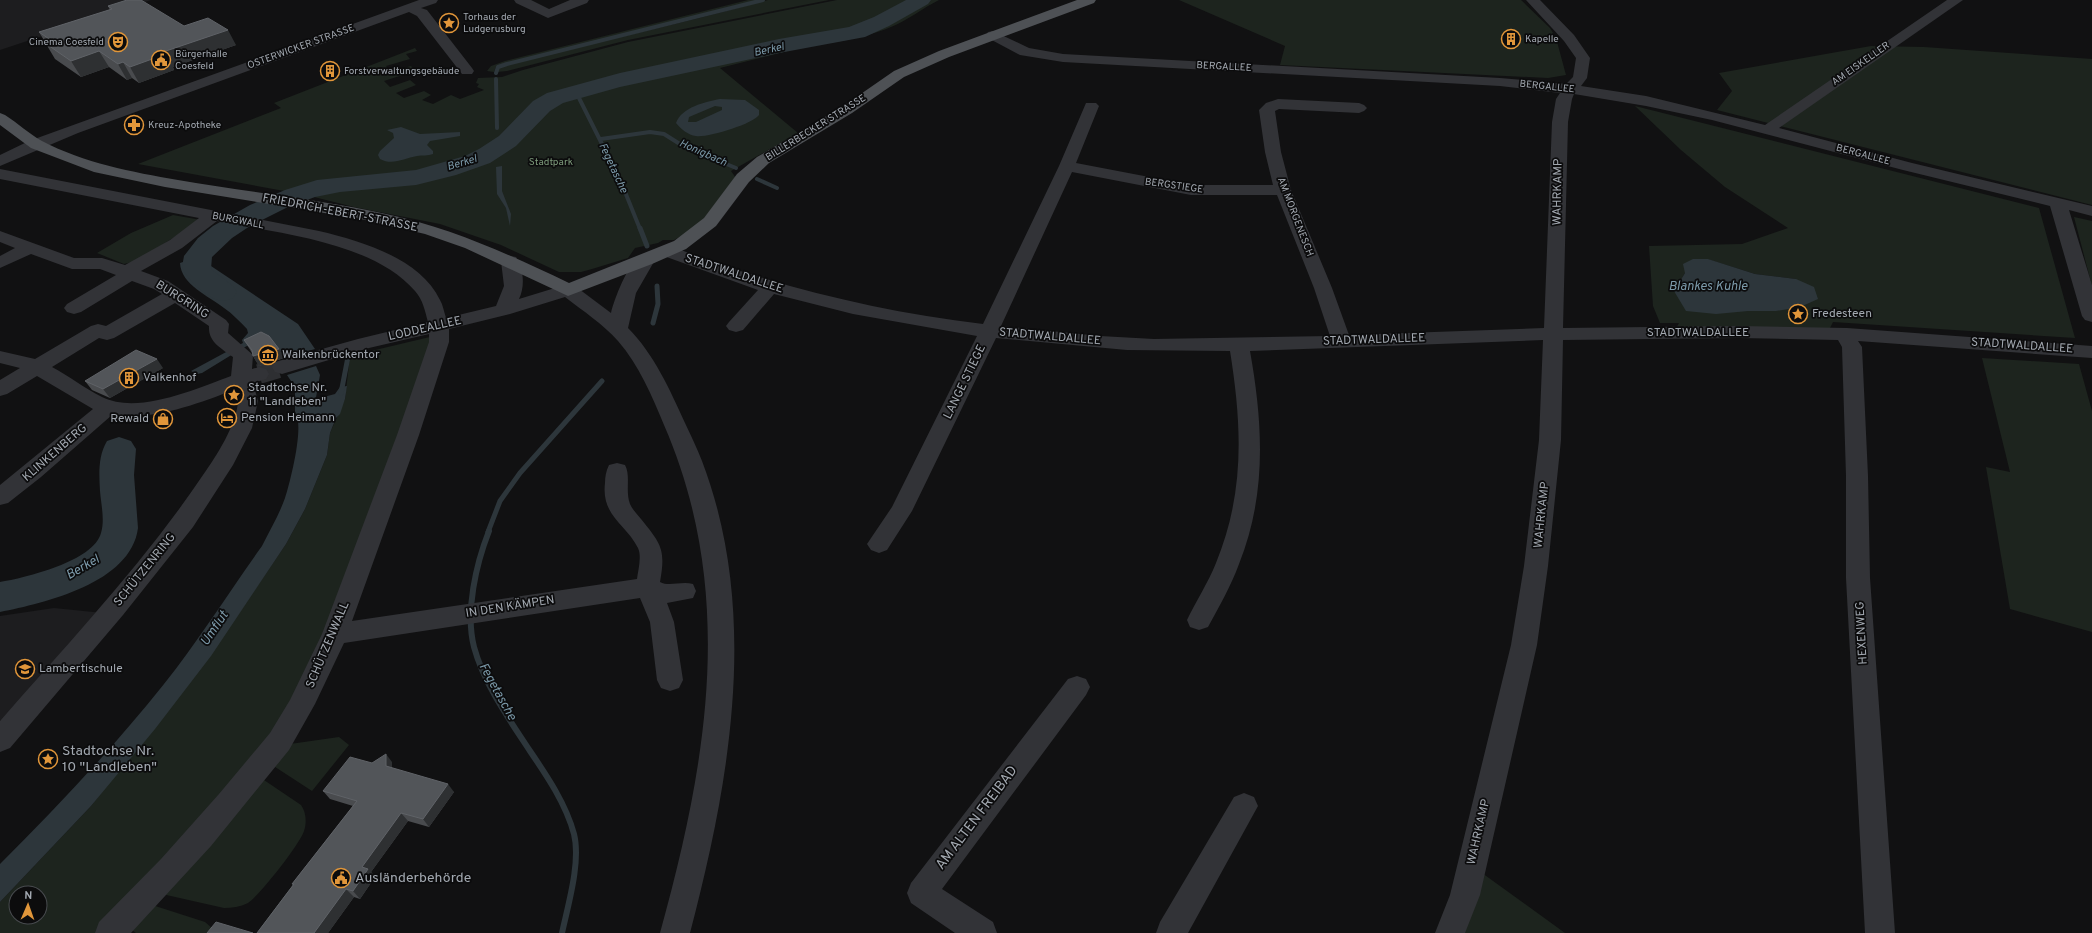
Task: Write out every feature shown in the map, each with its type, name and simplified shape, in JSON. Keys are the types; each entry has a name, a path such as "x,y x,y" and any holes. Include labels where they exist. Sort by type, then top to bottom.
{"main road":[{"name":"BILLERBECKER STRASSE","path":"568,290 667,251 694,235 710,222 743,178 763,160 847,110 899,74 993,35 1089,0"},
{"name":"FRIEDRICH-EBERT-STRASSE","path":"0,118 35,144 71,159 113,171 163,182 364,215 414,225 452,237 510,261 568,290"}],"street":[{"name":"OSTERWICKER STRASSE","path":"35,144 431,0"},
{"path":"521,0 548,14 582,0"},
{"name":"WAHRKAMP","path":"1450,933 1465,895 1524,645 1536,566 1550,440 1555,334 1560,122 1564,99 1570,89 1580,78 1583,58 1569,38 1533,0"},
{"name":"AM EISKELLER","path":"1768,130 1786,116 1956,0"},
{"path":"410,8 422,13 467,71"},
{"name":"BERGALLEE","path":"993,35 1025,52 1063,58 1464,80 1570,89 1672,107 2058,204 2092,211"},
{"name":"AM MORGENESCH","path":"1341,341 1323,288 1283,190 1269,130 1267,110 1271,106 1294,104 1359,108"},
{"name":"LANGE STIEGE","path":"879,544 901,511 989,332 1067,166 1091,106"},
{"path":"0,152 35,144"},
{"path":"0,161 35,144"},
{"name":"BERGSTIEGE","path":"1067,166 1191,190 1283,190"},
{"name":"BURGWALL","path":"0,174 250,224 319,236 362,248 401,268 422,287 431,300 439,326"},
{"path":"2058,204 2092,316"},
{"path":"74,308 219,217"},
{"name":"BURGRING","path":"2,238 31,247 72,264 102,263 161,285 219,324 218,334 243,355 250,377"},
{"path":"0,263 31,247"},
{"name":"STADTWALDALLEE","path":"667,251 702,266 770,287 868,312 989,332 1151,345 1239,345 1555,334 1844,334 2092,352"},
{"path":"618,330 625,293 634,276 646,260"},
{"path":"503,310 514,290 515,284 510,261"},
{"path":"736,326 770,287"},
{"name":"LODDEALLEE","path":"282,367 365,343 503,310 568,290"},
{"name":"FRIEDRICH-EBERT-STRASSE","path":"568,290 618,330 632,344 679,427 690,454 699,483 710,527 720,611 721,669 713,763 702,828 675,933"},
{"path":"0,389 98,330 107,334 176,294"},
{"name":"SCHÜTZENWALL","path":"110,933 198,838 269,754 300,708 323,663 335,634 434,357 439,342 439,326"},
{"name":"HEXENWEG","path":"1844,334 1852,347 1857,476 1858,578 1880,933"},
{"path":"1199,620 1228,564 1241,523 1250,485 1252,448 1248,396 1239,345"},
{"path":"0,357 36,367 51,373 96,402 108,407 134,409 151,408 175,403 250,377"},
{"name":"SCHÜTZENRING","path":"0,740 114,608 184,521 224,460 241,428 248,401 250,377"},
{"name":"KLINKENBERG","path":"0,497 33,472 108,407"},
{"path":"617,471 615,493 620,509 650,547 651,567 647,587 658,608 662,622 670,680"},
{"name":"IN DEN KÄMPEN","path":"335,634 647,587 662,594 684,591"},
{"name":"AM ALTEN FREIBAD","path":"982,933 922,893 942,864 1077,687"},
{"path":"1171,933 1244,806"}],"shaded area":[{"path":"0,0 151,0 0,50"},
{"name":"Lambertischule","path":"54,608 103,613 0,721 0,616"}],"green space":[{"path":"748,0 758,0 528,58 496,67 494,72 487,71 491,66 505,61"},
{"path":"768,0 829,0 628,40 507,71 497,72 498,68 508,65"},
{"name":"Stadtpark","path":"837,0 910,0 879,19 851,30 787,40 743,52 603,82 610,87 792,47 842,40 890,23 930,0 939,0 897,24 877,32 852,39 786,49 788,51 720,68 798,133 731,171 736,178 703,220 687,233 674,240 663,240 658,243 635,248 628,258 581,272 559,272 501,245 440,224 354,207 306,195 138,164 281,108 274,103 415,48 417,51 406,54 410,59 386,66 390,72 411,66 415,71 384,81 390,87 410,80 416,85 396,93 404,98 424,91 431,95 422,100 433,104 451,95 460,99 484,90 477,87 479,84 476,83 478,78 502,77 628,42"},
{"path":"1179,0 1521,0 1550,28 1556,38 1566,75 1548,78 1280,65 1285,46"},
{"path":"1871,46 1924,47 2092,59 2092,205 1717,110 1732,91 1719,73"},
{"path":"1635,106 2039,208 2075,338 1833,322 1829,330 1675,330 1679,323 1660,323 1653,306 1649,246 1742,244 1788,228 1725,187 1681,150","holes":["1707,259 1755,274 1796,279 1776,311 1748,311 1675,291 1685,273"]},
{"path":"173,215 201,220 137,261 124,264 97,253 131,233"},
{"path":"2074,217 2092,221 2092,286"},
{"path":"434,336 343,599 265,750 108,933 0,933 0,902 8,894 8,925 48,925 48,885 16,885 91,806 237,616 286,544 305,509 327,455 330,433 345,399 350,356"},
{"path":"1982,358 2079,364 2092,411 2092,632 2010,609 1986,467 2010,472"},
{"path":"339,737 349,745 312,791 269,763 283,745"},
{"path":"261,778 301,805 306,817 306,824 301,838 269,881 248,903 233,907 224,908 162,894"},
{"path":"1482,873 1565,933 1458,933"},
{"path":"146,903 205,922 212,928 208,933 136,933 126,926"}],"water":[{"path":"720,99 745,100 759,110 759,115 755,119 739,126 719,133 702,136 687,133 676,123 679,117 689,109","holes":["715,106 722,107 722,110 696,122 688,122 689,117"]},
{"path":"401,127 420,134 460,132 460,136 430,141 427,145 433,151 433,154 431,155 417,156 394,162 380,159 378,155 380,151 394,138 393,133 387,130"},
{"path":"502,166 502,191 511,214 510,226 506,208 497,194 496,167"},
{"path":"198,257 207,258 206,261 208,264 298,324 315,349 284,358 280,352 282,351 279,351 273,342 252,348 247,346 243,348 237,346 243,343 242,340 248,333 247,329 230,313 190,284 185,278 180,263"},
{"name":"Blankes Kuhle","path":"1693,259 1708,259 1755,274 1796,279 1814,287 1818,299 1800,307 1776,311 1748,311 1716,314 1686,311 1674,291 1685,273 1683,264"},
{"path":"228,351 233,354 202,373 197,374 191,371"},
{"name":"Umflut","path":"316,366 320,375 315,403 319,402 320,398 335,394 340,387 347,386 345,399 340,414 336,418 330,433 327,455 305,509 286,544 211,656 155,729 91,806 16,885 8,885 8,894 0,902 0,864 84,777 145,708 189,650 262,546 285,498 298,441 298,419 295,413 295,387 287,375"}],"building":[{"path":"127,0 141,0 184,26 208,18 228,30 163,52 166,54 130,67 123,62 118,64 99,51 71,61 45,43 52,41 39,32 112,9 108,6"},
{"path":"261,332 269,336 279,349 253,356 252,350 244,340"},
{"path":"136,350 157,359 103,389 85,381"},
{"path":"386,754 386,766 448,784 423,819 401,813 362,867 368,869 353,891 346,889 314,933 257,933 294,884 292,884 357,801 323,791 350,757 372,763"},
{"path":"216,922 253,933 207,933"}],"waterway":[{"path":"496,73 498,67 507,64 763,0"},
{"name":"Berkel","path":"223,292 200,275 196,267 198,256 208,244 240,221 260,210 294,195 317,188 340,184 406,179 457,167 488,155 501,146 520,131 542,106 555,98 620,80 697,65 779,46 857,32 882,22 921,0"},
{"path":"496,79 497,128"},
{"name":"Fegetasche","path":"576,92 621,182 640,229"},
{"name":"Honigbach","path":"601,139 650,132 664,134 683,146 736,168"},
{"name":"Honigbach","path":"757,179 777,188"},
{"name":"Fegetasche","path":"640,228 647,246"},
{"name":"Fegetasche","path":"653,323 658,304 657,286"},
{"path":"341,393 348,357"},
{"name":"Fegetasche","path":"488,532 500,501 520,473 602,381"},
{"name":"Berkel","path":"0,597 50,585 69,578 102,559 113,547 120,528 117,485 119,449"},
{"name":"Fegetasche","path":"489,531 480,558 473,588 471,619 474,647 478,661 491,688 506,714 543,770 561,801 571,823 576,845 575,870 562,933"}],"tunnel":[{"path":"259,374 282,367"}],"place":[{"name":"Torhaus der Ludgerusburg","path":"449,23"},
{"name":"Kapelle","path":"1511,39"},
{"name":"Cinema Coesfeld","path":"118,42"},
{"name":"Bürgerhalle Coesfeld","path":"161,60"},
{"name":"Forstverwaltungsgebäude","path":"330,71"},
{"name":"Kreuz-Apotheke","path":"134,125"},
{"name":"Fredesteen","path":"1798,314"},
{"name":"Walkenbrückentor","path":"268,355"},
{"name":"Valkenhof","path":"129,378"},
{"name":"Stadtochse Nr. 11 \"Landleben\"","path":"234,395"},
{"name":"Pension Heimann","path":"227,418"},
{"name":"Rewald","path":"163,419"},
{"name":"Lambertischule","path":"25,669"},
{"name":"Stadtochse Nr. 10 \"Landleben\"","path":"48,759"},
{"name":"Ausländerbehörde","path":"341,878"}]}
